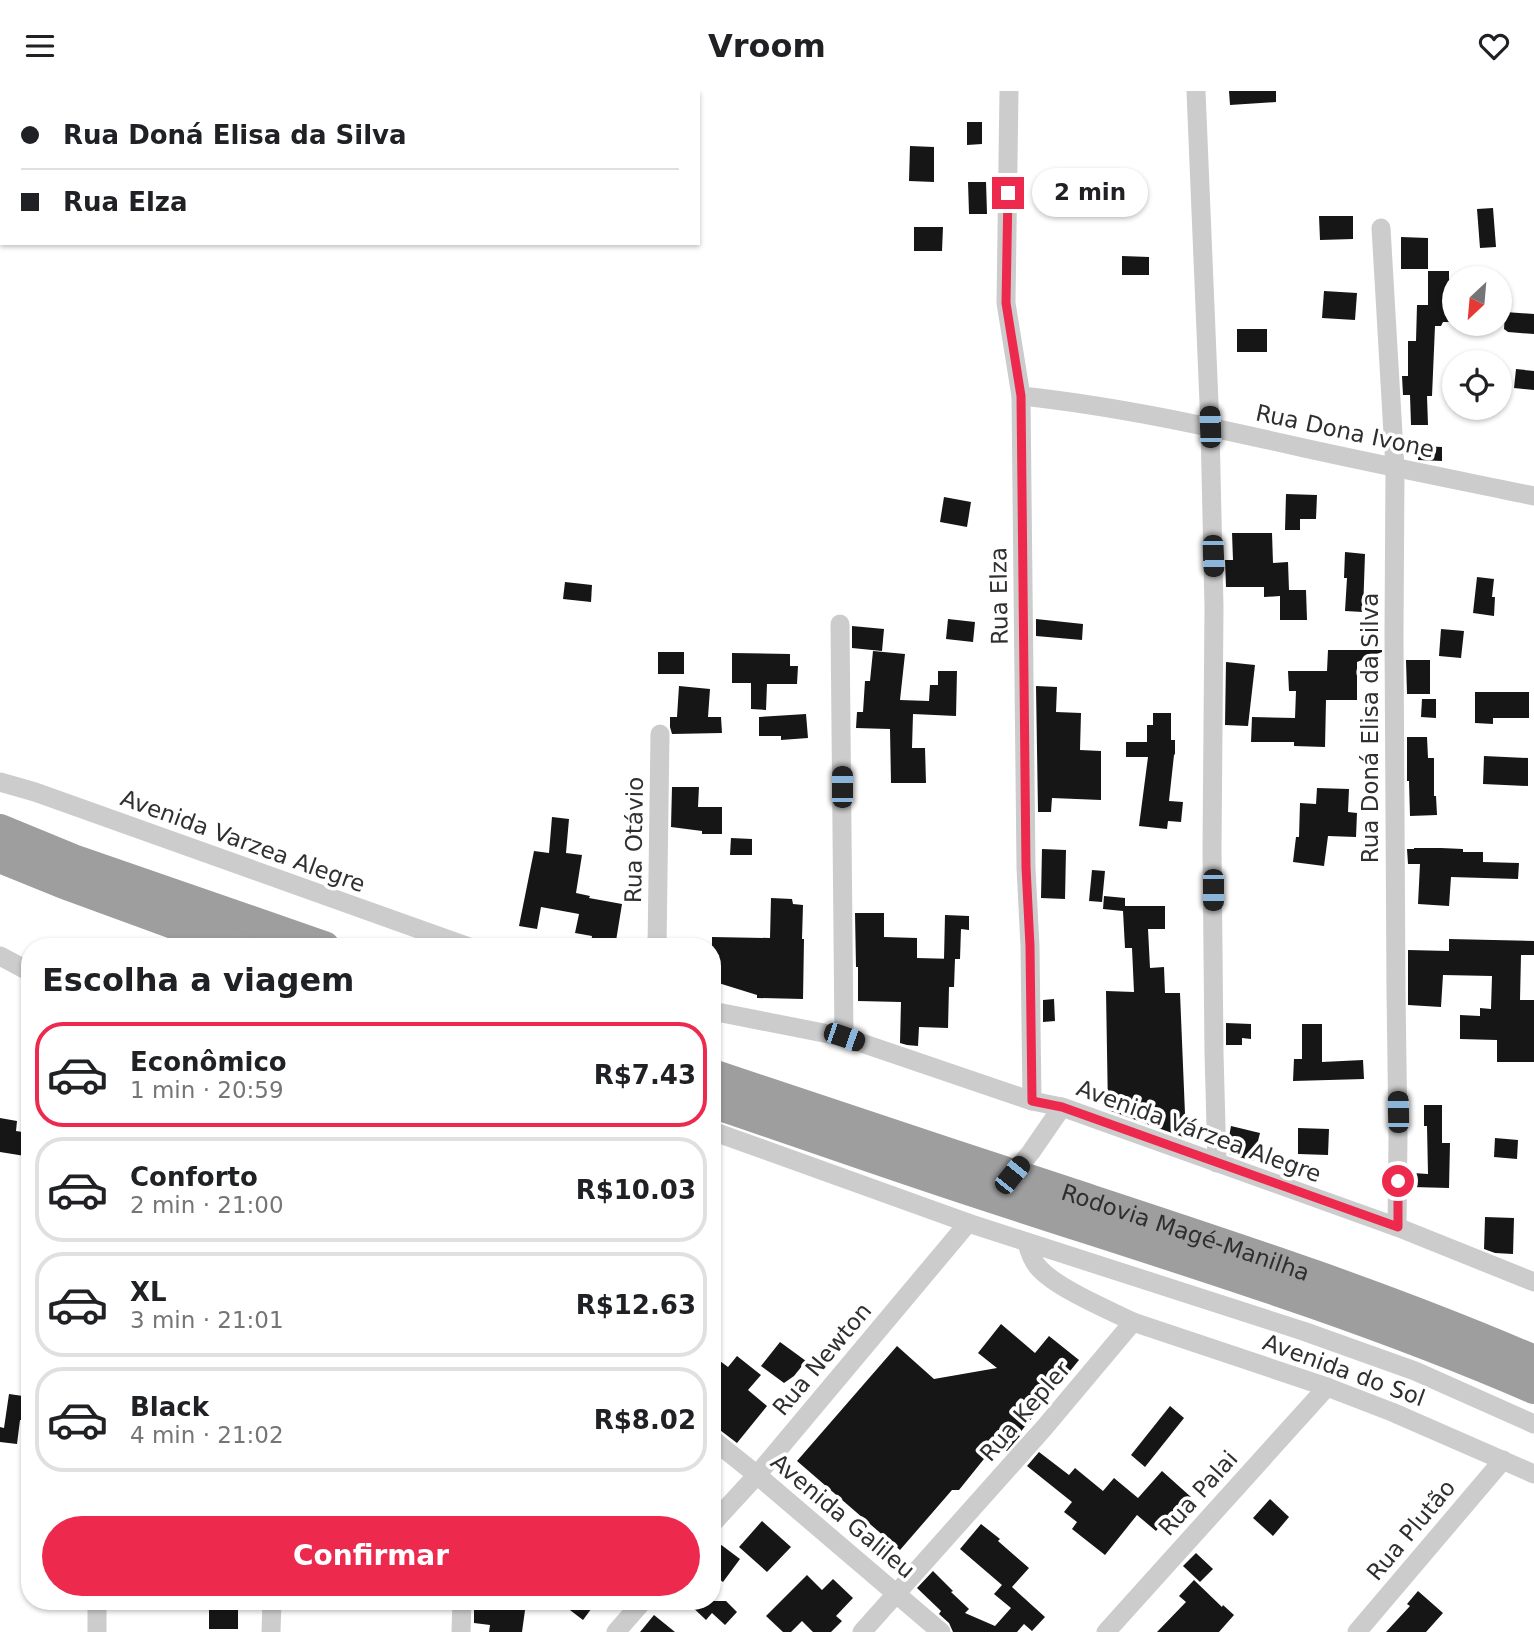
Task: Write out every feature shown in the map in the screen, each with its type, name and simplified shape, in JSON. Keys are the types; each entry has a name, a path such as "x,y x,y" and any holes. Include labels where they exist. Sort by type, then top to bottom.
{"highway":[{"path":"0,830 73,860 298,938"},
{"path":"0,857 214,938"},
{"name":"Rodovia Magé-Manilha","path":"721,1078 1351,1288 1475,1335 1534,1361"},
{"name":"Rodovia Magé-Manilha","path":"721,1105 1342,1312 1465,1358 1534,1388"}],"street":[{"name":"Rua Elza","path":"1009,91 1006,303 1021,396 1026,867 1032,1101"},
{"path":"1196,91 1210,427 1214,607 1213,898 1217,1163"},
{"name":"Rua Doná Elisa da Silva","path":"1381,228 1395,468 1398,1227"},
{"name":"Rua Dona Ivone","path":"1021,396 1072,401 1210,427 1534,496"},
{"path":"721,1013 844,1037 841,624"},
{"name":"Rua Otávio","path":"657,938 660,734"},
{"name":"Avenida Varzea Alegre","path":"0,782 35,792 444,938"},
{"path":"0,956 21,967"},
{"name":"Avenida Várzea Alegre","path":"844,1037 1032,1101 1062,1107 1398,1227 1534,1282"},
{"path":"1012,1175 1062,1107"},
{"path":"721,1134 1027,1243 1316,1335 1415,1371 1534,1424"},
{"name":"Rua Newton","path":"721,1514 968,1223"},
{"path":"1027,1243 1037,1266 1049,1276 1132,1322"},
{"name":"Avenida do Sol","path":"1132,1322 1327,1387 1392,1412 1534,1474"},
{"name":"Rua Kepler","path":"862,1632 1044,1428 1132,1322"},
{"name":"Rua Palai","path":"1106,1632 1327,1387"},
{"name":"Avenida Galileu","path":"721,1446 941,1632"},
{"name":"Rua Plutão","path":"1357,1632 1503,1460"},
{"path":"97,1610 97,1632"},
{"path":"271,1632 272,1610"},
{"path":"461,1632 462,1610"},
{"path":"616,1632 635,1610"}],"building":[{"path":"1229,91 1276,91 1276,102 1230,105"},
{"path":"967,122 982,122 982,144 967,145"},
{"path":"910,146 934,147 934,182 909,181"},
{"path":"968,182 986,182 987,214 969,214"},
{"path":"1493,208 1496,247 1480,248 1477,209"},
{"path":"1319,216 1353,216 1353,239 1320,240"},
{"path":"914,227 943,227 942,251 914,251"},
{"path":"1401,237 1428,238 1428,269 1401,269"},
{"path":"1122,256 1149,257 1149,275 1122,275"},
{"path":"1428,271 1442,271 1442,324 1435,326 1432,396 1427,396 1428,425 1411,425 1410,395 1403,395 1402,376 1408,376 1408,341 1416,341 1417,305 1428,305"},
{"path":"1324,291 1357,293 1355,320 1322,318"},
{"path":"1512,312 1534,314 1534,334 1512,332"},
{"path":"1237,329 1267,329 1267,352 1237,352"},
{"path":"1516,369 1534,371 1534,390 1514,388"},
{"path":"1419,446 1442,447 1442,461 1418,460"},
{"path":"1286,494 1317,495 1316,519 1300,519 1300,530 1285,530"},
{"path":"944,497 971,502 967,527 940,522"},
{"path":"1232,533 1272,533 1273,563 1288,562 1289,590 1306,590 1307,620 1280,620 1280,596 1264,597 1264,587 1226,587 1225,560 1233,560"},
{"path":"1345,552 1365,554 1363,612 1345,611"},
{"path":"1477,577 1494,579 1494,616 1473,613"},
{"path":"565,582 592,585 591,602 563,599"},
{"path":"948,619 975,622 973,642 946,639"},
{"path":"1036,619 1083,624 1082,640 1036,636"},
{"path":"852,626 884,629 882,651 852,648"},
{"path":"1441,629 1464,631 1461,658 1439,656"},
{"path":"1328,650 1382,652 1357,662 1357,700 1326,700 1325,747 1294,746 1294,742 1251,742 1252,717 1295,718 1296,691 1289,691 1288,671 1327,671"},
{"path":"873,651 905,654 900,700 929,701 930,685 938,685 938,671 957,671 956,716 913,714 912,748 925,748 926,783 891,783 890,729 856,728 857,712 863,712 865,681 870,681"},
{"path":"658,652 684,652 684,674 658,674"},
{"path":"732,653 790,654 790,666 798,666 797,684 767,684 766,710 751,709 751,683 732,683"},
{"path":"1406,660 1430,660 1430,694 1407,694"},
{"path":"1226,662 1255,665 1248,726 1225,725"},
{"path":"679,686 710,689 708,717 721,717 722,733 672,734 670,717 677,717"},
{"path":"1036,686 1057,687 1056,712 1081,713 1080,750 1101,751 1101,800 1052,798 1051,812 1038,812"},
{"path":"1475,692 1529,692 1529,718 1493,718 1493,724 1475,723"},
{"path":"1422,699 1436,699 1436,718 1421,717"},
{"path":"1153,713 1171,713 1171,740 1175,740 1175,754 1169,801 1183,802 1181,822 1168,821 1167,829 1139,826 1148,757 1126,757 1126,742 1147,742 1147,725 1153,725"},
{"path":"806,714 808,738 781,740 781,736 759,736 759,717"},
{"path":"1407,737 1427,737 1428,758 1434,758 1437,815 1410,816"},
{"path":"1484,756 1528,758 1528,786 1483,784"},
{"path":"672,787 699,787 698,807 722,807 722,834 702,834 702,831 671,827"},
{"path":"1317,788 1349,789 1348,812 1357,813 1356,837 1328,836 1324,866 1293,862 1296,837 1299,837 1300,803 1316,804"},
{"path":"552,817 569,819 566,853 582,855 576,893 622,904 616,938 592,938 575,933 579,914 541,907 537,929 519,926 534,851 549,853"},
{"path":"731,838 752,839 752,855 730,855"},
{"path":"1042,849 1066,850 1065,899 1041,898"},
{"path":"1407,849 1483,852 1483,862 1519,863 1518,879 1451,877 1449,906 1418,904 1420,864 1408,864"},
{"path":"1092,870 1105,871 1102,902 1089,901"},
{"path":"1104,896 1125,898 1125,906 1165,906 1165,929 1148,929 1150,968 1164,967 1165,993 1180,993 1186,1138 1108,1110 1106,991 1134,992 1132,948 1125,948 1123,911 1103,909"},
{"path":"771,898 792,899 793,904 803,905 803,999 757,998 757,995 721,984 721,938 712,937 770,938"},
{"path":"855,913 884,913 884,937 917,938 917,958 955,959 954,987 949,987 948,1028 919,1027 918,1046 900,1043 901,1002 858,1001"},
{"path":"945,915 969,916 969,930 961,929 960,959 944,959"},
{"path":"1449,939 1534,941 1534,955 1521,955 1520,1000 1534,1000 1534,1062 1497,1062 1497,1040 1460,1039 1460,1015 1480,1016 1480,1008 1491,1009 1492,976 1443,975 1441,1007 1408,1005 1408,950 1449,951"},
{"path":"1054,999 1055,1021 1043,1022 1043,1000"},
{"path":"1226,1023 1251,1024 1251,1039 1242,1038 1242,1045 1226,1045"},
{"path":"1302,1024 1322,1024 1322,1062 1363,1060 1364,1079 1293,1081 1294,1059 1302,1059"},
{"path":"1424,1105 1442,1105 1442,1143 1450,1143 1449,1188 1412,1187 1413,1173 1428,1174"},
{"path":"0,1118 17,1121 16,1131 21,1132 21,1155 0,1152"},
{"path":"1231,1126 1260,1133 1253,1161 1229,1154"},
{"path":"1298,1128 1329,1129 1328,1155 1298,1154"},
{"path":"1495,1138 1518,1140 1517,1159 1494,1157"},
{"path":"1485,1217 1514,1218 1513,1254 1484,1249"},
{"path":"1001,1324 1035,1353 1049,1336 1079,1360 1007,1451 996,1444 959,1490 952,1490 900,1550 797,1461 897,1346 934,1379 997,1368 978,1353"},
{"path":"780,1342 806,1361 794,1376 784,1383 761,1366"},
{"path":"737,1356 761,1375 748,1390 767,1406 737,1443 721,1431 721,1362 728,1367"},
{"path":"9,1394 21,1396 17,1444 0,1442 0,1427 4,1428"},
{"path":"1170,1406 1184,1418 1145,1467 1131,1455"},
{"path":"1039,1452 1069,1475 1075,1468 1103,1491 1114,1478 1138,1498 1162,1471 1191,1497 1181,1509 1177,1506 1156,1531 1137,1515 1105,1555 1072,1529 1077,1522 1064,1512 1072,1502 1027,1466"},
{"path":"1270,1499 1289,1517 1273,1536 1253,1518"},
{"path":"762,1521 791,1547 767,1572 739,1547"},
{"path":"981,1524 1029,1568 1012,1587 1045,1617 1032,1631 1024,1624 1017,1632 953,1632 949,1623 939,1614 941,1611 917,1588 933,1571 969,1609 965,1613 995,1626 1011,1608 994,1594 1002,1585 960,1549"},
{"path":"721,1545 740,1559 723,1582 721,1581"},
{"path":"1196,1553 1213,1569 1200,1582 1183,1566"},
{"path":"807,1575 822,1590 833,1579 853,1598 836,1616 842,1621 831,1632 813,1632 802,1621 791,1632 783,1632 766,1616"},
{"path":"1194,1580 1234,1615 1219,1632 1157,1632 1186,1602 1179,1596"},
{"path":"1418,1591 1443,1613 1426,1632 1386,1632 1410,1606 1407,1604"},
{"path":"721,1601 726,1601 737,1612 725,1625 712,1613 706,1620 695,1610 721,1610"},
{"path":"209,1610 238,1610 238,1629 209,1629"},
{"path":"474,1610 525,1610 522,1632 489,1632 490,1625 474,1623"},
{"path":"570,1610 590,1610 583,1620"},
{"path":"654,1615 675,1632 640,1632"}],"route":[{"path":"1008,193 1006,303 1021,396 1026,867 1032,1101 1062,1107 1398,1227 1398,1181"}]}
